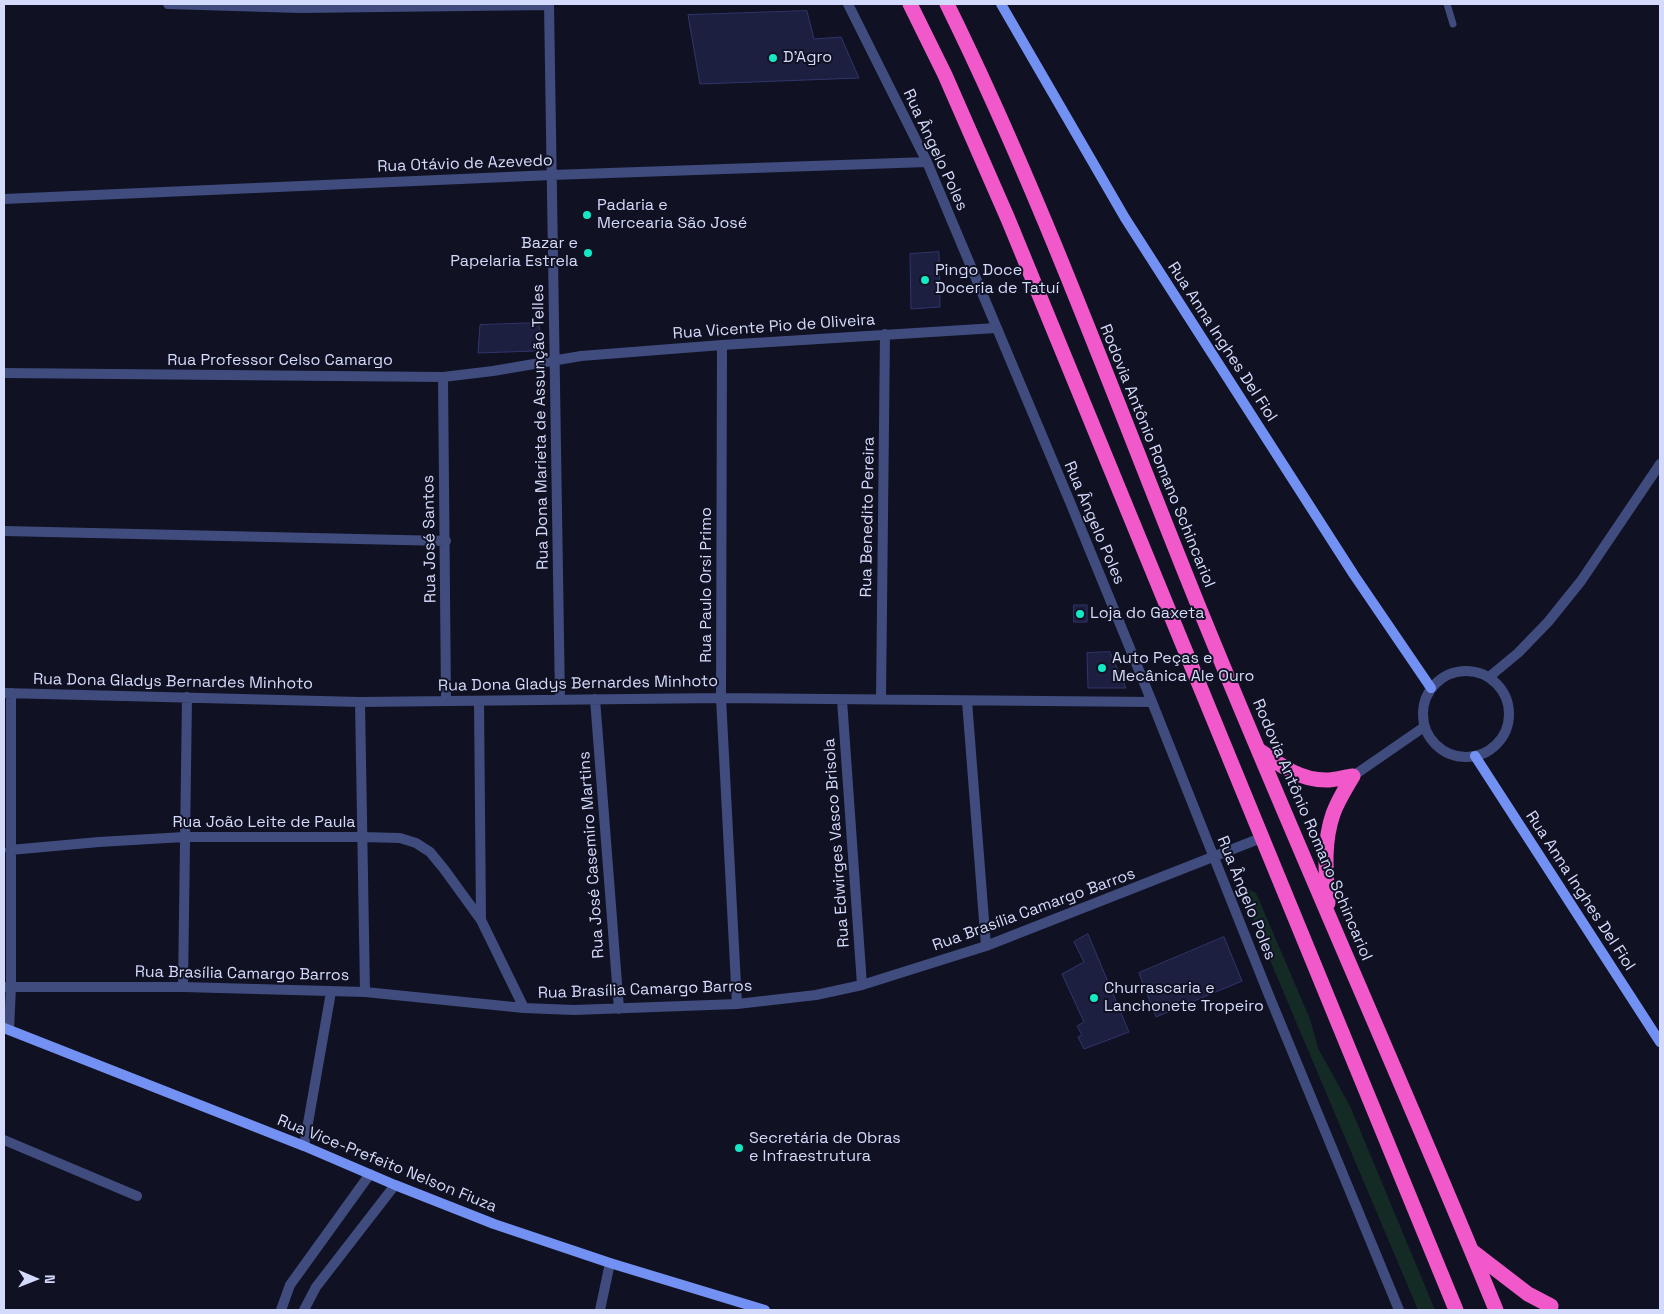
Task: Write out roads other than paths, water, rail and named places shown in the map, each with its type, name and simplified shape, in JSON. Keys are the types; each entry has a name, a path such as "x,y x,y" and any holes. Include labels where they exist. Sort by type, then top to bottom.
{"highway":[{"path":"910,4 945,75 1008,219 1456,1310"},
{"name":"Rodovia Antônio Romano Schincariol","path":"947,4 973,57 1037,203 1195,598 1496,1310"},
{"path":"1259,750 1288,771 1306,778 1326,780 1353,776"},
{"path":"1328,915 1325,868 1327,838 1333,814 1353,776"},
{"path":"1472,1250 1528,1294 1552,1308"}],"street":[{"path":"168,4 300,8 549,4"},
{"name":"Rua Dona Marieta de Assunção Telles","path":"549,4 560,700"},
{"name":"Rua Ângelo Poles","path":"848,4 927,162 1152,702 1213,858 1399,1310"},
{"name":"Rua Anna Inghes Del Fiol","path":"1001,4 1125,218 1354,575 1431,688"},
{"name":"Rua Otávio de Azevedo","path":"4,199 552,175 927,162"},
{"name":"Rua Vicente Pio de Oliveira","path":"555,360 581,356 722,345 996,328"},
{"name":"Rua Benedito Pereira","path":"882,699 885,334"},
{"name":"Rua Paulo Orsi Primo","path":"722,345 721,698 738,1004"},
{"name":"Rua Professor Celso Camargo","path":"4,373 443,377 555,360"},
{"name":"Rua José Santos","path":"443,377 446,700"},
{"path":"1489,676 1518,653 1548,622 1580,581 1660,464"},
{"path":"4,531 446,541"},
{"path":"1459,670 1473,670 1489,676 1498,684 1505,695 1509,709 1508,723 1503,736 1494,747 1475,756 1454,756 1441,750 1430,739 1424,727 1422,711 1426,696 1431,688 1446,675 1459,670"},
{"path":"7,693 10,850 7,1025"},
{"name":"Rua Dona Gladys Bernardes Minhoto","path":"7,693 360,702 721,698 1152,702"},
{"path":"183,987 187,697"},
{"name":"Rua José Casemiro Martins","path":"595,700 619,1009"},
{"name":"Rua Edwirges Vasco Brisola","path":"842,700 862,985"},
{"name":"Rua João Leite de Paula","path":"479,701 481,920"},
{"path":"967,701 986,946"},
{"path":"360,702 365,992"},
{"path":"1353,776 1424,727"},
{"name":"Rua Anna Inghes Del Fiol","path":"1475,756 1660,1042"},
{"name":"Rua João Leite de Paula","path":"10,850 99,842 184,838 362,837 400,838 416,842 430,852 481,920 524,1008"},
{"name":"Rua Brasília Camargo Barros","path":"7,987 183,987 365,992 524,1008 619,1009 738,1004 816,995 862,985 986,946 1261,838"},
{"path":"304,1146 331,992"},
{"name":"Rua Vice-Prefeito Nelson Fiuza","path":"7,1025 494,1224 610,1264 765,1310"},
{"path":"4,1140 137,1196"},
{"path":"281,1310 290,1285 370,1174"},
{"path":"304,1310 316,1287 395,1185"},
{"path":"600,1310 610,1264"}],"lane":[{"path":"954,4 973,57"},
{"path":"1447,4 1453,24"}],"place":[{"name":"D'Agro","path":"773,58"},
{"name":"Padaria e Mercearia São José","path":"587,215"},
{"name":"Bazar e Papelaria Estrela","path":"588,253"},
{"name":"Pingo Doce Doceria de Tatuí","path":"925,280"},
{"name":"Loja do Gaxeta","path":"1080,614"},
{"name":"Auto Peças e Mecânica Ale Ouro","path":"1102,668"},
{"name":"Churrascaria e Lanchonete Tropeiro","path":"1094,998"},
{"name":"Secretária de Obras e Infraestrutura","path":"739,1148"}]}
